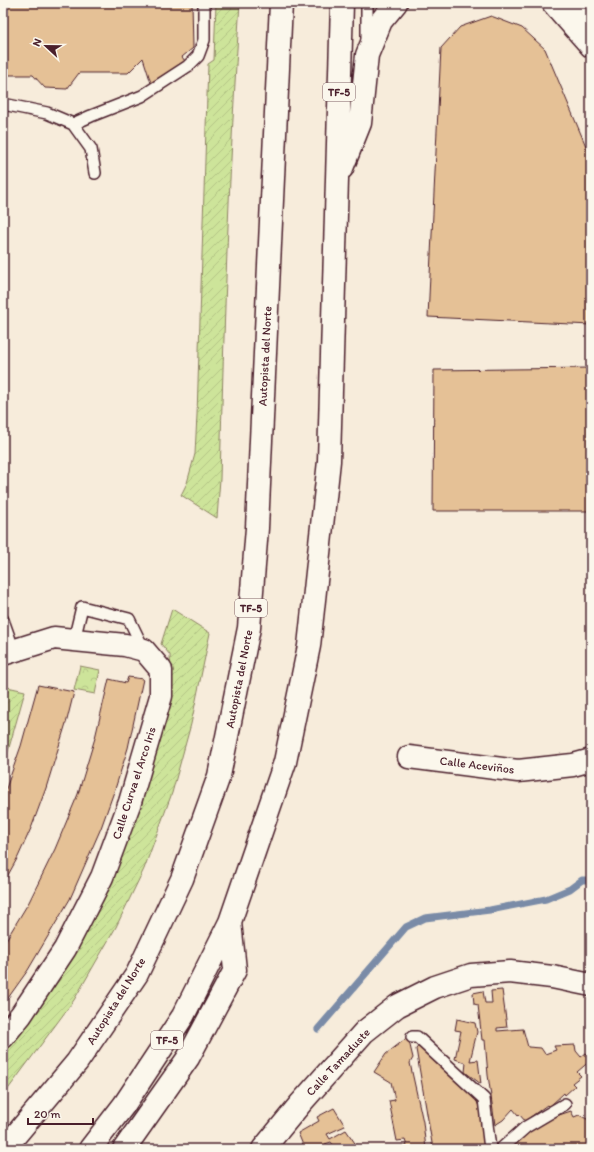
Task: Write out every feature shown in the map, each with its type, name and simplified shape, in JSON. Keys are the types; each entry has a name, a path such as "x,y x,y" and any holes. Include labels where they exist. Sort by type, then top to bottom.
{"main road":[{"name":"Autopista del Norte","path":"4,1149 77,1062 137,974 182,880 219,776 249,628 257,536 281,3"},
{"name":"TF-5","path":"90,1149 124,1105 182,1016 230,922 284,762 309,646 329,461 342,3"},
{"path":"337,182 360,123 367,55 381,21 396,3"},
{"path":"554,3 591,46"},
{"path":"572,3 591,46"},
{"path":"8,652 54,638 125,645 144,650"},
{"name":"Calle Curva el Arco Iris","path":"3,1037 21,1015 65,949 102,877 130,802 161,696 161,670 144,650"},
{"name":"Calle Aceviños","path":"409,757 518,771 573,765 591,760"},
{"path":"124,1149 188,1058 235,970 230,922"},
{"name":"Calle Tamaduste","path":"263,1149 301,1103 364,1032 397,1006 435,987 471,975 510,972 552,977 591,985"}],"lane":[{"path":"74,124 90,116 142,96 188,66 198,56 204,40 204,3"},
{"path":"367,3 367,55"},
{"path":"3,104 47,113 74,124 91,149 95,173"},
{"path":"74,640 82,606 129,619 144,650"},
{"path":"3,620 8,652"},
{"path":"412,1037 417,1037 484,1099 490,1149"},
{"path":"501,1149 526,1127 565,1104"}],"green space":[{"path":"216,3 240,3 230,182 220,479 217,518 181,495 187,483 195,454 208,64 214,60"},
{"path":"172,609 210,633 191,724 172,793 144,869 116,927 74,1000 3,1096 3,1051 37,1006 171,683 170,655 161,644"},
{"path":"80,666 100,670 95,694 74,690"},
{"path":"3,686 25,691 3,769"}],"building":[{"path":"3,3 192,3 193,48 182,57 185,61 151,83 143,58 128,73 79,73 67,89 45,88 33,75 3,75"},
{"path":"491,16 522,28 545,49 591,158 591,325 428,317 441,48 460,27"},
{"path":"591,368 591,511 433,511 434,370"},
{"path":"128,677 143,679 128,748 101,828 70,899 28,970 3,1005 3,945 29,902 55,849 78,794 95,738 109,679 126,683"},
{"path":"38,685 74,692 46,788 32,826 18,857 3,884 3,797 21,746"},
{"path":"502,990 507,1027 497,1028 497,1031 523,1029 528,1047 541,1048 545,1054 556,1050 554,1046 575,1045 576,1051 581,1057 586,1053 591,1057 591,1060 577,1072 581,1076 572,1083 575,1086 565,1095 564,1093 549,1107 547,1105 525,1121 513,1109 503,1120 495,1125 485,1040 482,1040 478,1005 474,1004 473,993 483,991 485,1003 492,1003 491,991"},
{"path":"457,1019 475,1023 477,1032 470,1061 478,1060 481,1084 465,1072 466,1063 455,1059 461,1031 455,1030"},
{"path":"408,1037 413,1058 410,1063 423,1122 426,1149 402,1149 402,1146 407,1146 405,1140 397,1141 389,1101 395,1100 391,1082 374,1072 386,1054"},
{"path":"420,1044 472,1090 480,1109 485,1149 433,1149 416,1049"},
{"path":"334,1108 345,1126 327,1134 330,1139 346,1130 359,1149 336,1149 331,1142 325,1144 328,1149 298,1149 303,1145 298,1133 319,1121 317,1117"},
{"path":"571,1111 574,1117 579,1115 591,1121 591,1149 510,1149 517,1141 544,1120"}],"waterway":[{"path":"318,1029 406,927 425,918 490,910 546,899 570,889 582,880 591,880"}]}
